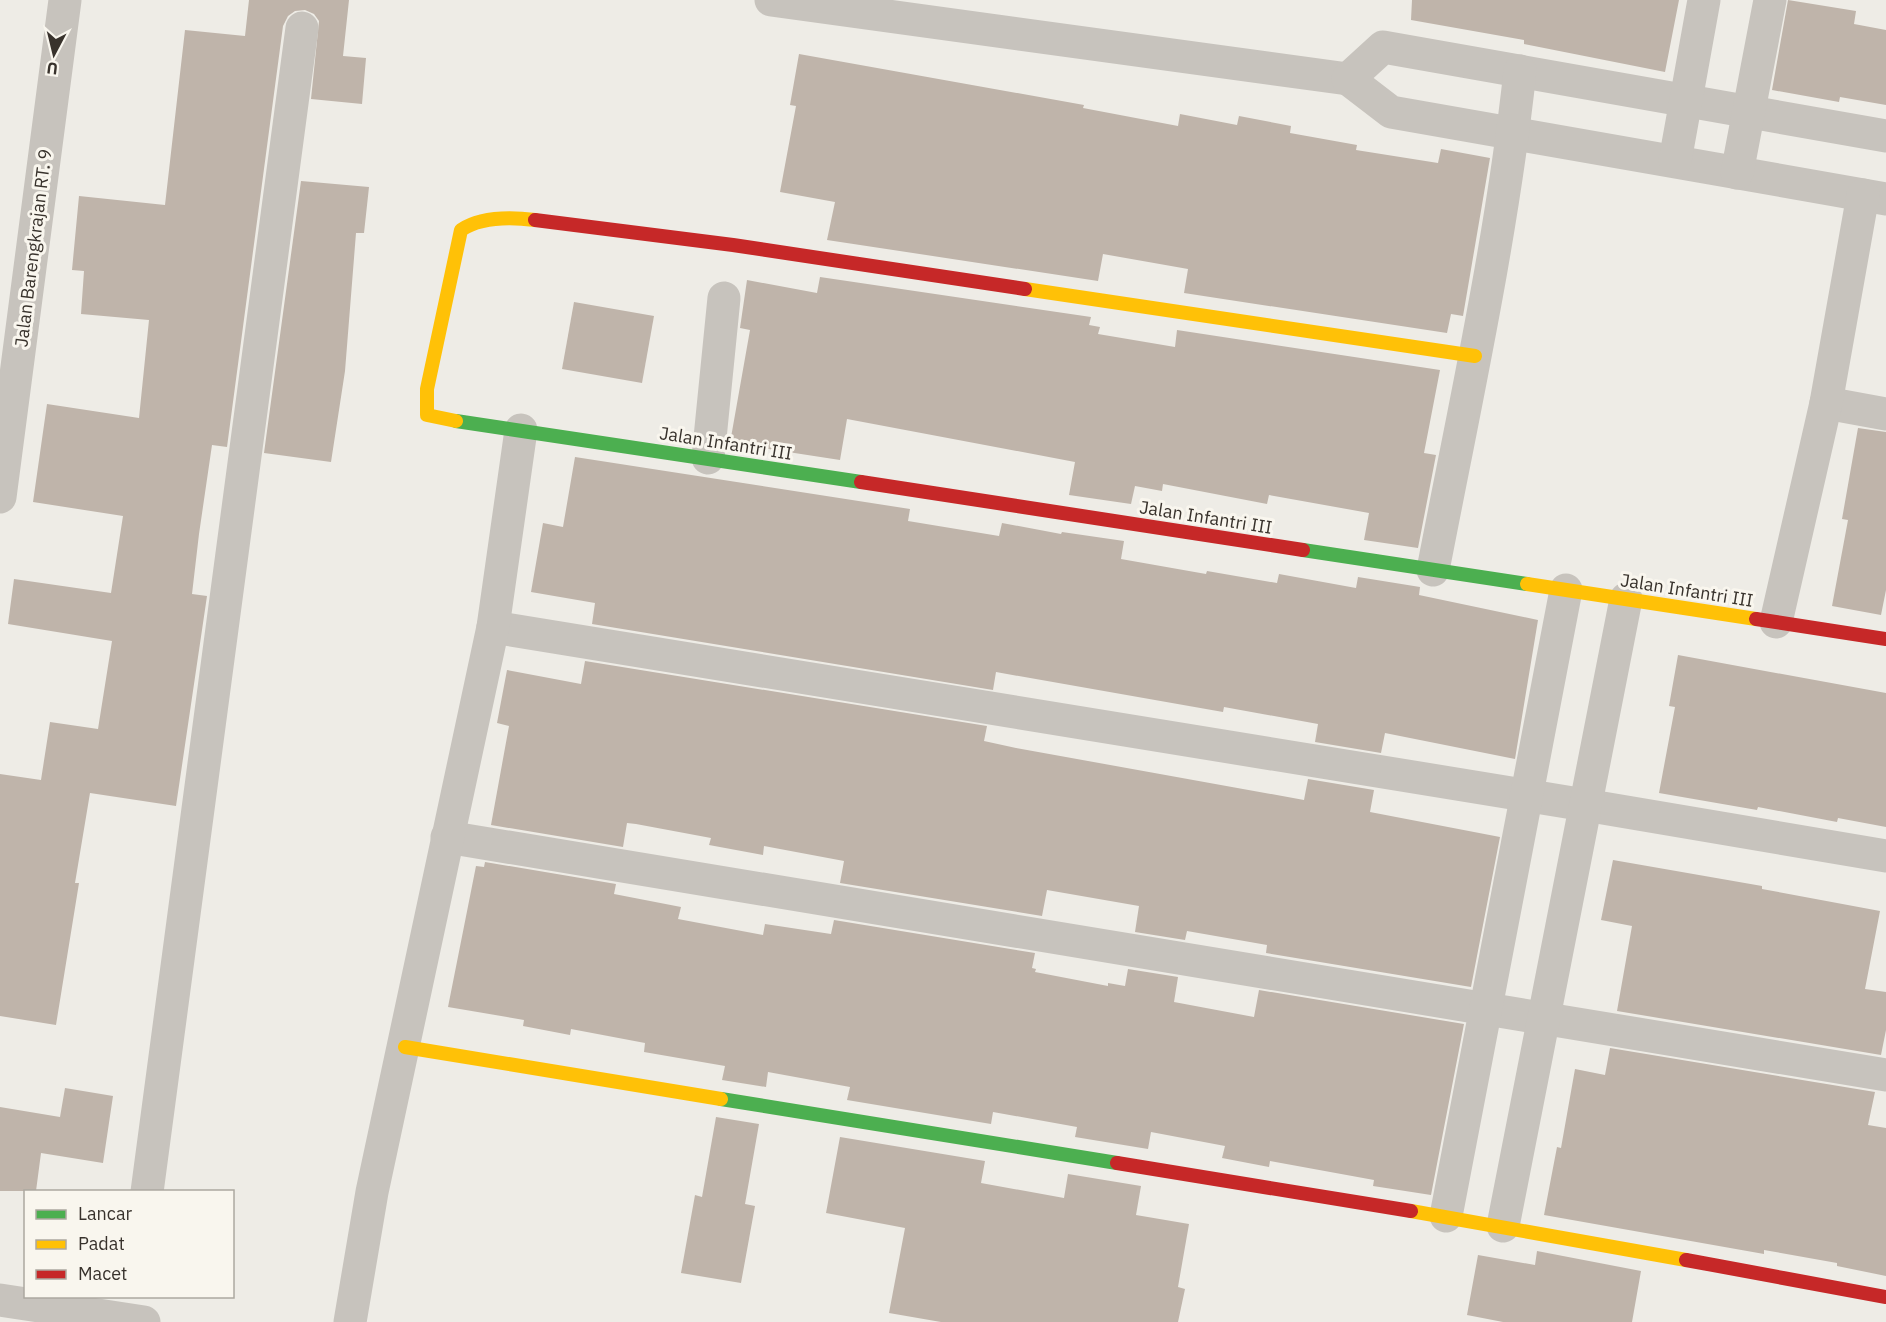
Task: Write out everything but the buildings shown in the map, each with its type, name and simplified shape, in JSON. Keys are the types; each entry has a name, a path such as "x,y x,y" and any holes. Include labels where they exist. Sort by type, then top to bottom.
{"street":[{"name":"Jalan Barengkrajan RT. 9","path":"0,497 65,0"},
{"path":"771,0 1348,79 1391,112 1875,197 1776,622"},
{"path":"1675,161 1704,0"},
{"path":"1737,173 1770,0"},
{"path":"147,1190 302,28"},
{"path":"1348,79 1383,46 1886,136"},
{"path":"1433,570 1475,356 1514,133 1520,71"},
{"name":"Jalan Infantri III","path":"1475,356 733,245 517,218 474,221 460,230 425,406 427,415 439,419 708,458 1886,639"},
{"path":"708,458 723,298"},
{"path":"1826,403 1886,414"},
{"path":"350,1322 372,1192 405,1047 447,837 493,627 521,430"},
{"path":"1446,1216 1566,590"},
{"path":"1503,1226 1626,599"},
{"path":"493,627 1527,795 1886,856"},
{"path":"447,837 1886,1075"},
{"path":"405,1047 1446,1216 1886,1297"},
{"path":"0,1300 136,1313"}],"traffic: fast":[{"path":"456,421 861,482"},
{"path":"1303,550 1527,584"},
{"path":"721,1099 1117,1163"}],"traffic: slow":[{"path":"456,421 427,415 427,389 461,230 487,220 507,218 535,220"},
{"path":"1025,289 1475,356"},
{"path":"1527,584 1756,619"},
{"path":"405,1047 721,1099"},
{"path":"1411,1211 1686,1260"}],"traffic: jam":[{"path":"535,220 733,245 1025,289"},
{"path":"861,482 1303,550"},
{"path":"1756,619 1886,639"},
{"path":"1117,1163 1411,1211"},
{"path":"1686,1260 1886,1297"}]}
